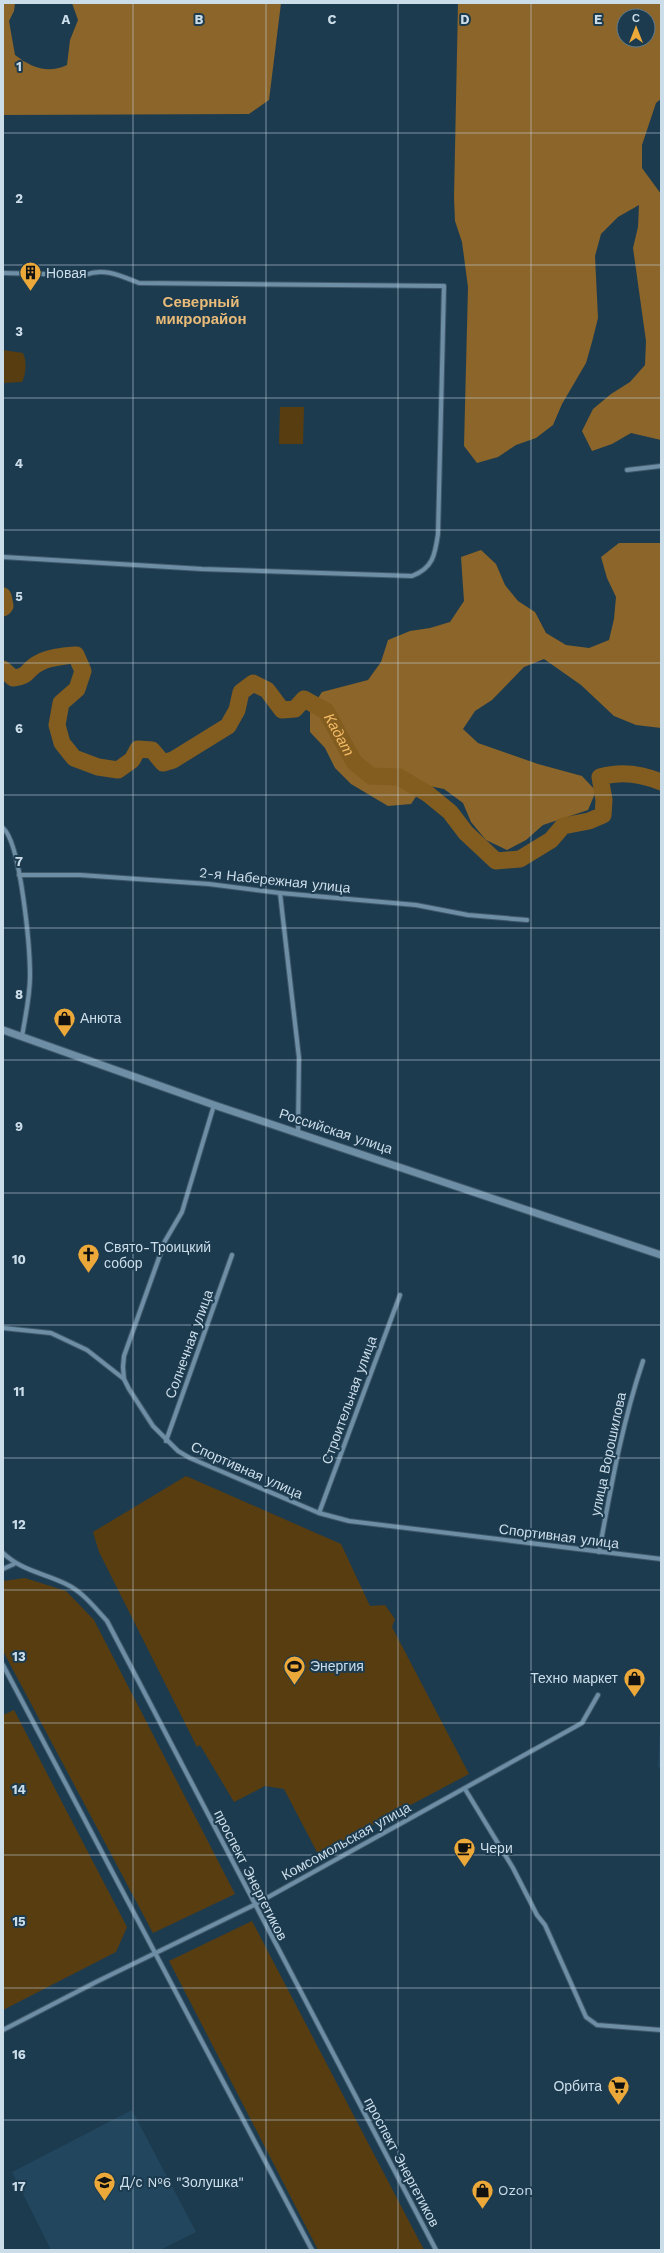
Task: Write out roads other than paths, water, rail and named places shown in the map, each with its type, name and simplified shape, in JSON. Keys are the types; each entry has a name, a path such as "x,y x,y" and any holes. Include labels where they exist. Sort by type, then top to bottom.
{"street":[{"path":"3,273 85,275 95,271 113,273 139,283 444,286 438,534 436,550 430,565 423,572 412,576 217,569 3,557"},
{"path":"627,470 661,466"},
{"path":"3,828 9,833 19,875 30,976 22,1037"},
{"name":"2-я Набережная улица","path":"19,875 129,877 209,884 280,893 416,906 468,915 527,920"},
{"path":"280,893 299,1058 298,1132"},
{"name":"Российская улица","path":"3,1030 214,1105 661,1255"},
{"path":"124,1379 124,1356 165,1241 182,1212 214,1105"},
{"name":"Солнечная улица","path":"166,1440 232,1255"},
{"name":"Строительная улица","path":"319,1513 400,1295"},
{"path":"3,1328 50,1333 87,1350 124,1379"},
{"name":"улица Ворошилова","path":"600,1552 618,1445 628,1406 643,1361"},
{"name":"Спортивная улица","path":"124,1379 153,1426 178,1451 190,1458 319,1513 348,1521 661,1559"},
{"name":"проспект Энергетиков","path":"3,1553 14,1564 68,1584 87,1598 107,1621 254,1905 436,2250"},
{"path":"3,1569 14,1564"},
{"path":"3,1665 312,2250"},
{"name":"Комсомольская улица","path":"3,2030 154,1952 254,1905 582,1724 598,1695"},
{"path":"465,1789 513,1868 537,1915 545,1924 586,2017 597,2025 661,2030"}],"waterway":[{"name":"Кадат","path":"3,596 5,606 3,608"},
{"name":"Кадат","path":"3,669 13,678 19,677 26,674 35,665 48,659 76,655 83,671 77,689 61,703 57,725 62,743 74,758 98,767 118,770 132,760 138,749 152,750 163,763 173,760 228,726 237,710 241,692 253,683 267,690 282,710 295,709 304,699 326,711 354,762 371,776 399,777 428,794 450,812 466,833 496,861 520,859 551,840 563,826 589,821 603,815 604,800 600,777 615,774 631,774 661,782"}],"place":[{"name":"Новая","path":"30,292"},
{"name":"Анюта","path":"65,1038"},
{"name":"Свято-Троицкий собор","path":"89,1274"},
{"name":"Энергия","path":"295,1686"},
{"name":"Техно маркет","path":"634,1698"},
{"name":"Чери","path":"465,1868"},
{"name":"Орбита","path":"618,2106"},
{"name":"Д/с №6 \"Золушка\"","path":"104,2202"},
{"name":"Ozon","path":"483,2210"}],"district":[{"name":"Северный микрорайон","path":"201,310"}]}
